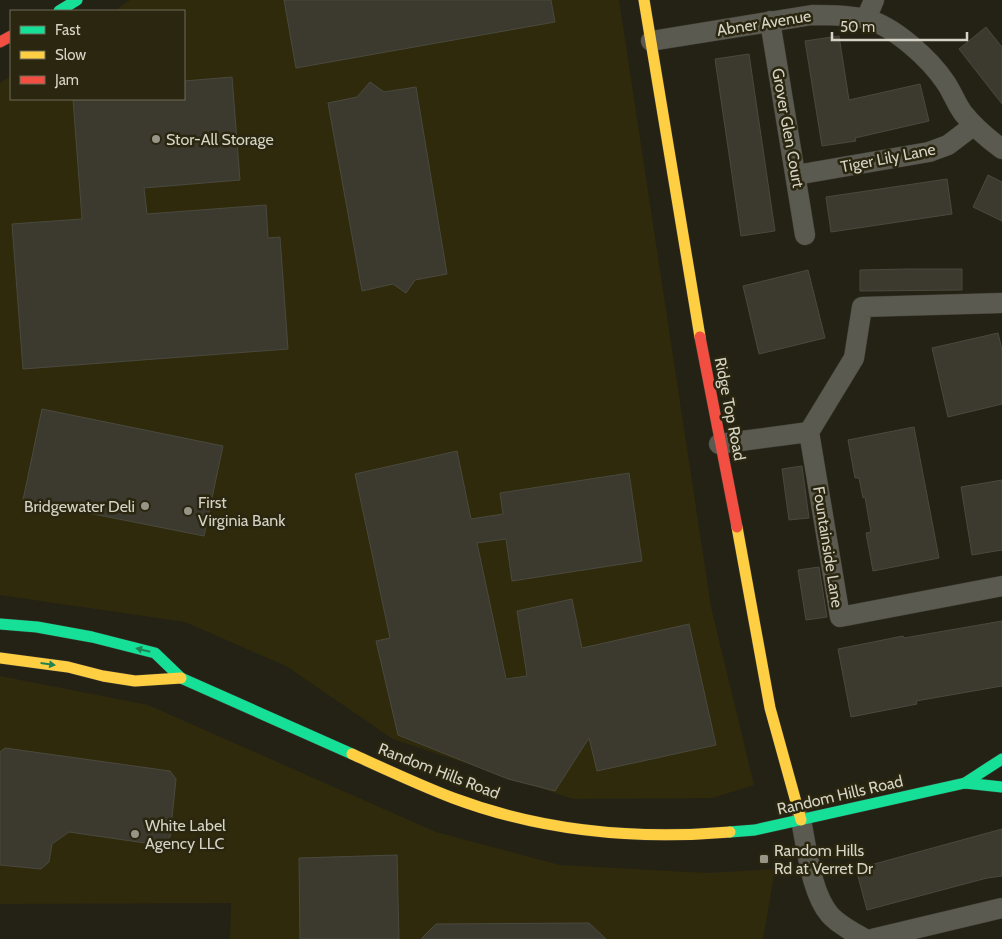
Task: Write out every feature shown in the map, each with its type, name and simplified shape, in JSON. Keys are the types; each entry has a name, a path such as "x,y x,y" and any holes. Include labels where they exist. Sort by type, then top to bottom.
{"street":[{"path":"60,10 77,0"},
{"name":"Ridge Top Road","path":"644,0 720,444 770,708 801,820"},
{"path":"866,19 874,0"},
{"name":"Abner Avenue","path":"651,41 812,15 866,19 900,37 924,56 945,82 962,112 973,126 1002,149"},
{"name":"Grover Glen Court","path":"770,21 805,235"},
{"name":"Tiger Lily Lane","path":"796,175 929,152 948,145 973,126"},
{"path":"720,444 809,432 854,358 862,306 1002,303"},
{"name":"Fountainside Lane","path":"809,432 840,617 1002,586"},
{"name":"Random Hills Road","path":"0,624 37,627 92,637 155,653 181,678 258,714 454,798 494,811 557,826 627,835 698,835 755,830 965,783 1002,787"},
{"name":"Random Hills Road","path":"0,658 68,666 103,676 135,681 181,678"},
{"name":"Random Hills Road","path":"965,783 1002,759"},
{"path":"801,820 816,890 830,914 844,927 865,939"},
{"path":"872,939 1002,908"}],"shaded area":[{"path":"130,0 619,0 711,607 754,785 712,798 573,799 393,739 286,666 185,622 0,595 0,83 10,77 10,100 185,100 185,10 115,10"},
{"path":"0,676 148,705 436,832 560,865 708,873 775,869 763,939 230,939 231,903 0,904"}],"building":[{"path":"284,0 551,0 555,22 296,68"},
{"path":"986,27 1002,47 1002,104 959,49"},
{"path":"839,36 849,100 920,84 929,121 855,138 856,141 822,146 805,41"},
{"path":"749,54 775,231 741,236 715,59"},
{"path":"232,77 240,180 144,188 147,214 266,205 268,238 280,237 288,349 23,369 12,224 82,219 73,100 185,100 185,81"},
{"path":"370,82 384,92 416,87 447,274 415,280 406,293 393,284 362,291 328,103 357,97"},
{"path":"988,175 1002,182 1002,221 973,207"},
{"path":"947,179 952,214 831,232 826,197"},
{"path":"962,269 962,290 860,291 860,270"},
{"path":"808,270 825,338 759,354 743,286"},
{"path":"998,333 1002,350 1002,404 948,417 932,348"},
{"path":"42,409 223,446 204,536 23,500"},
{"path":"914,427 939,558 873,571 866,533 871,532 865,497 863,498 859,478 855,478 848,440"},
{"path":"457,451 471,519 503,514 500,493 629,473 642,561 512,581 506,539 477,543 506,679 527,676 517,611 572,599 582,648 689,624 716,745 597,771 589,738 555,791 508,779 398,735 376,641 390,638 355,474"},
{"path":"802,466 809,518 789,520 782,469"},
{"path":"1002,480 1002,550 972,555 961,487"},
{"path":"819,567 827,617 806,620 798,570"},
{"path":"1002,621 1002,686 916,701 917,704 851,717 838,649 903,636 904,638"},
{"path":"5,748 170,771 176,779 170,837 159,845 69,832 52,844 49,862 41,869 0,865 0,752"},
{"path":"1002,829 1002,876 987,878 867,910 856,869"},
{"path":"397,855 399,939 300,939 299,858"},
{"path":"589,923 606,939 421,939 436,924"}],"traffic: fast":[{"path":"61,10 77,0"},
{"path":"0,624 37,627 92,637 155,653 181,678 352,754"},
{"path":"965,783 1002,759"},
{"path":"730,832 755,830 965,783 1002,787"}],"traffic: slow":[{"path":"644,0 700,337"},
{"path":"737,527 770,708 801,820"},
{"path":"0,658 68,667 103,676 135,681 181,678"},
{"path":"352,754 453,798 520,818 589,830 624,833 659,835 730,832"}],"traffic: jam":[{"path":"0,42 10,37"},
{"path":"700,337 737,527"}],"place":[{"name":"Stor-All Storage","path":"156,139"},
{"name":"Bridgewater Deli","path":"145,506"},
{"name":"First Virginia Bank","path":"188,511"},
{"name":"White Label Agency LLC","path":"135,834"},
{"name":"Random Hills Rd at Verret Dr","path":"764,859"}]}
